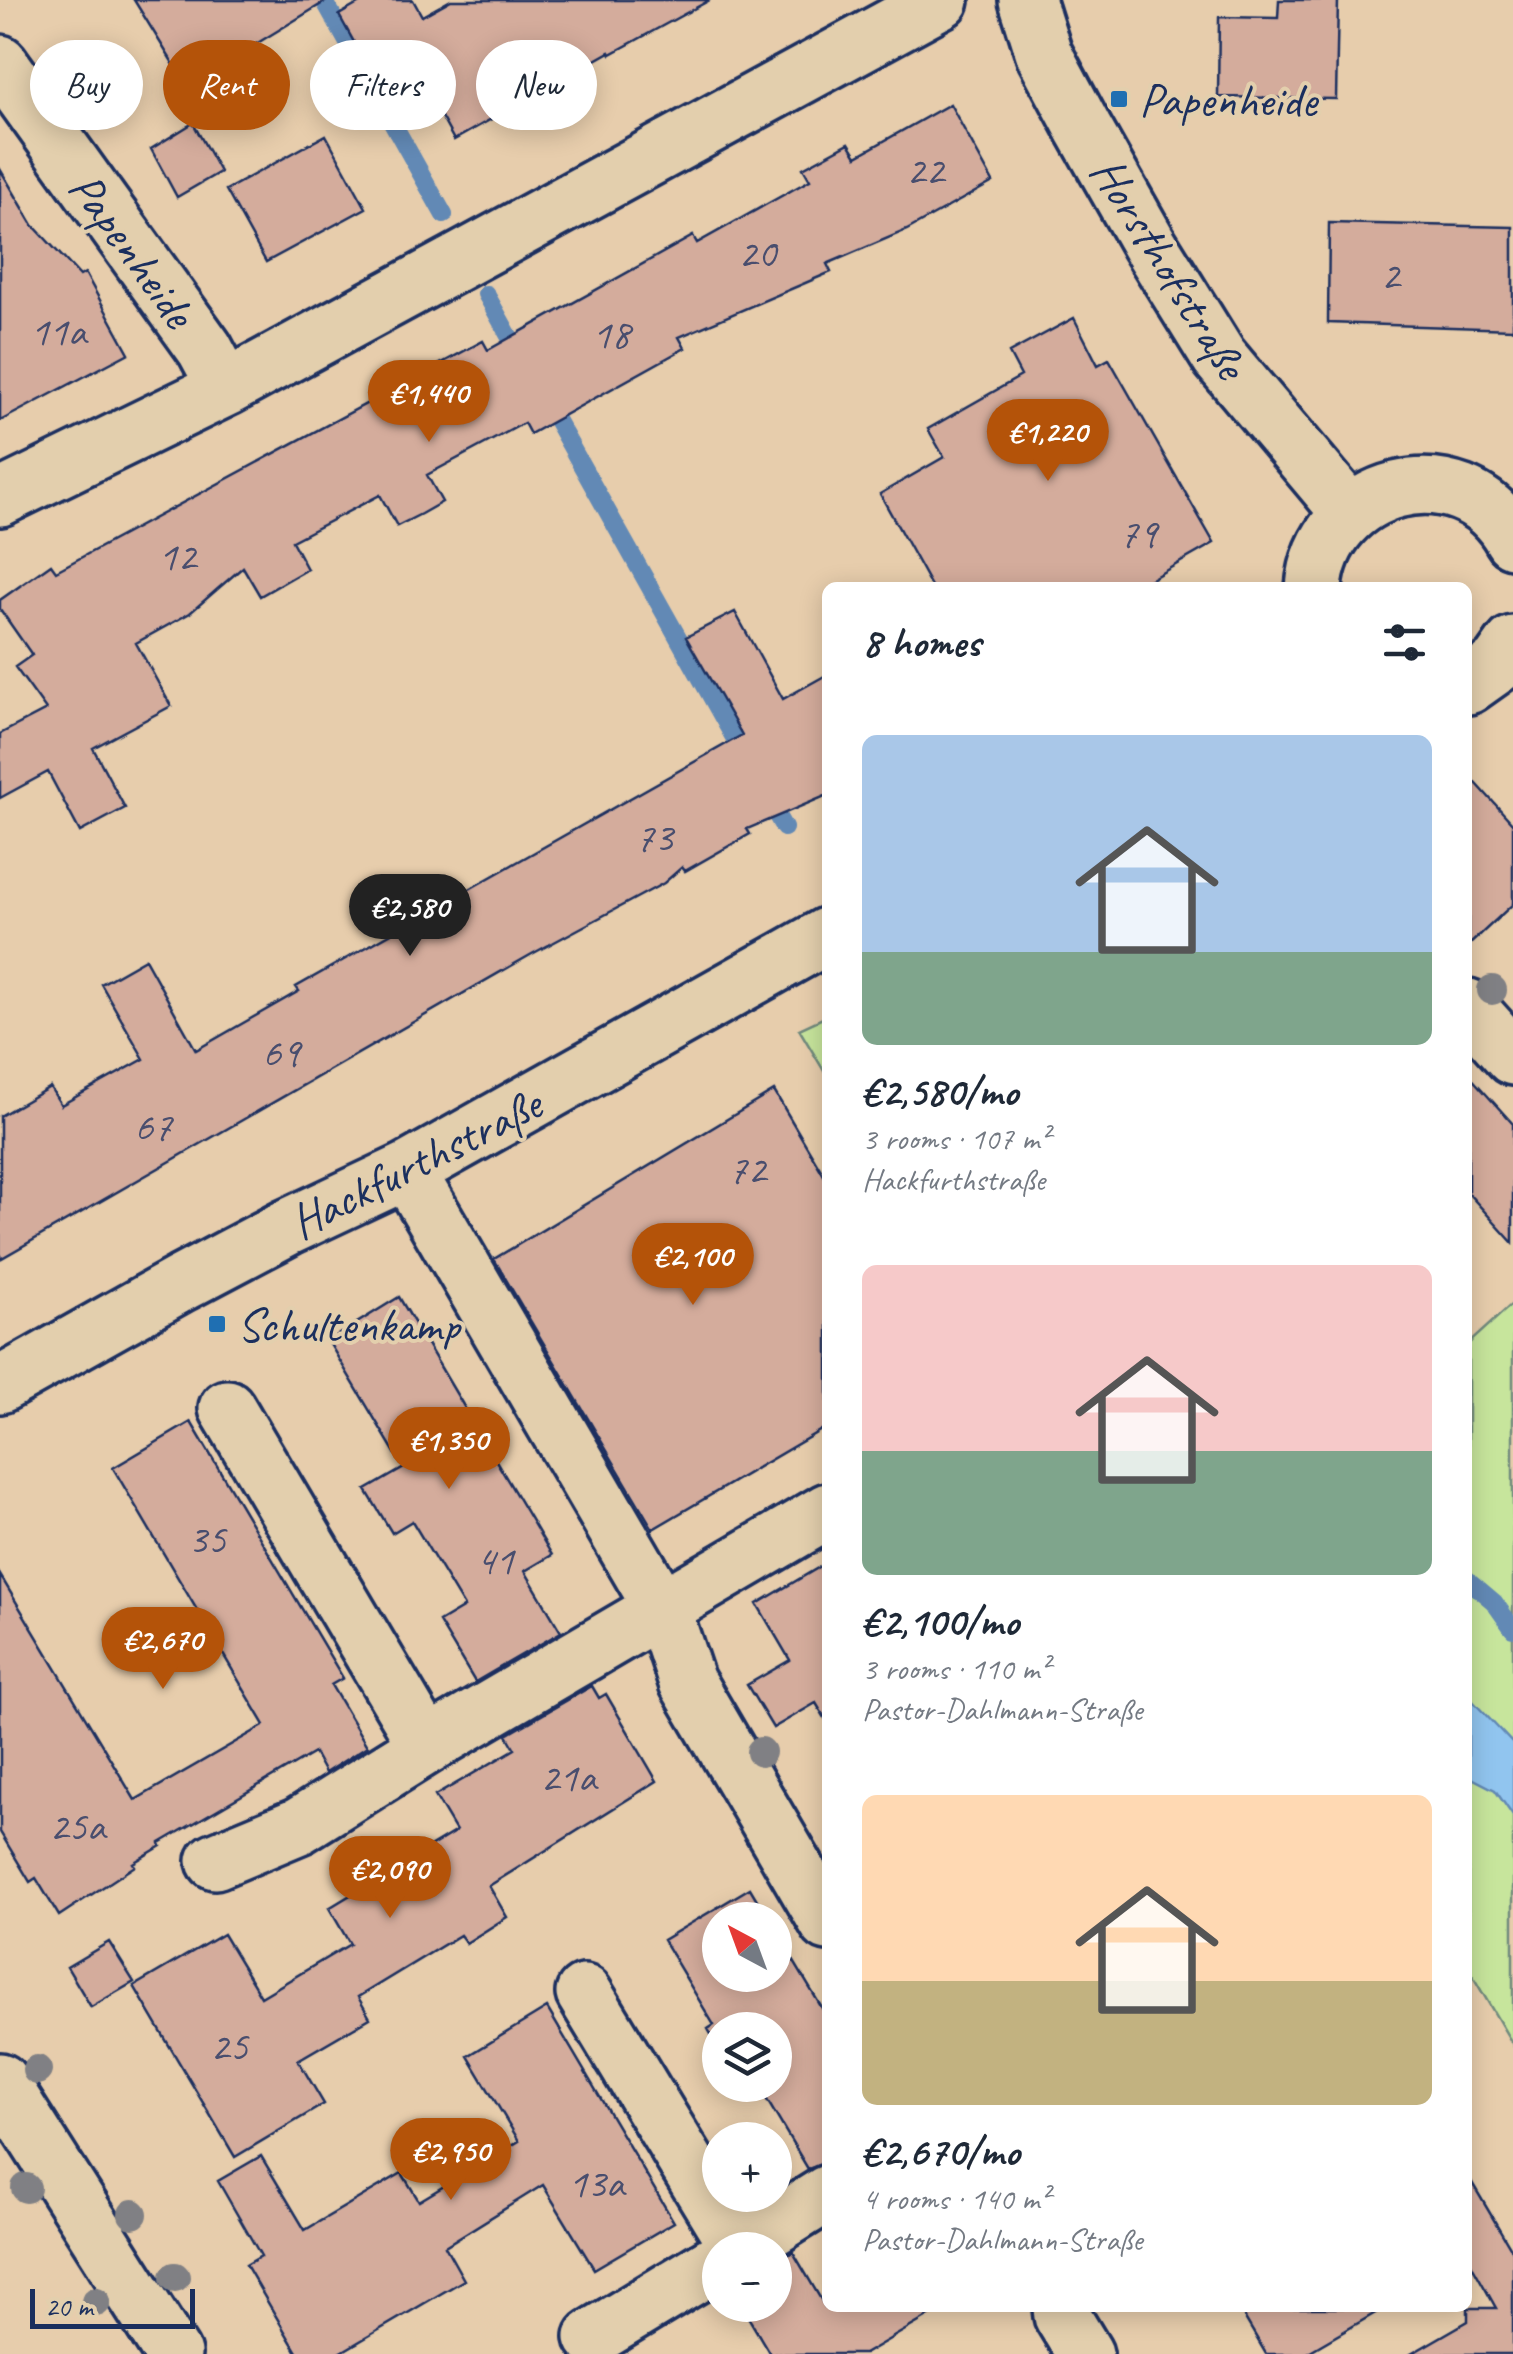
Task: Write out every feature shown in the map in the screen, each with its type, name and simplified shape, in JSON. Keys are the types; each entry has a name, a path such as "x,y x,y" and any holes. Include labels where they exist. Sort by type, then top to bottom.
{"street":[{"path":"0,498 226,388 941,0"},
{"name":"Horsthofstraße","path":"1028,0 1044,54 1149,244 1209,340 1350,512"},
{"name":"Papenheide","path":"0,63 205,350 226,388"},
{"path":"1315,582 1318,561 1328,539 1350,512 1369,498 1402,487 1436,486 1469,497 1508,519"},
{"path":"1472,683 1499,664 1513,644"},
{"name":"Hackfurthstraße","path":"0,1385 182,1282 407,1171 822,938"},
{"path":"1472,1011 1513,1057"},
{"path":"407,1171 663,1610 687,1682 822,1912"},
{"path":"228,1408 427,1746"},
{"path":"215,1861 299,1826 427,1746 822,1515"},
{"path":"584,1993 728,2232"},
{"path":"0,2080 173,2354"},
{"path":"766,2232 822,2198"},
{"path":"593,2337 702,2271"},
{"path":"1061,2312 1084,2354"}],"green space":[{"path":"822,1018 822,1068 799,1029"},
{"path":"1513,1303 1513,2045 1472,1975 1472,1340"}],"water":[{"path":"1472,1700 1513,1744 1513,1816 1495,1790 1472,1778"}],"building":[{"path":"134,0 328,0 262,40 163,40 163,47"},
{"path":"365,0 413,0 422,16 451,0 710,0 597,59 597,40 476,40 476,128 454,140 448,130 456,130 456,40 353,40 339,15"},
{"path":"1279,0 1338,0 1336,99 1218,97 1219,17 1278,18"},
{"path":"950,104 993,182 907,230 827,264 831,272 679,337 685,348 530,434 524,423 427,475 442,502 421,514 397,526 380,495 292,541 307,569 260,596 243,567 190,613 136,643 171,706 93,748 125,808 80,832 48,772 0,798 0,734 46,710 15,667 32,655 0,609 0,600 51,564 56,571 483,341 488,350 693,236 697,243 810,180 803,168 849,143 857,156"},
{"path":"182,130 197,130 220,172 177,197 151,149"},
{"path":"326,135 366,208 266,262 226,190"},
{"path":"0,169 33,225 80,276 85,273 129,353 0,421"},
{"path":"1329,223 1513,227 1513,329 1328,323"},
{"path":"1074,318 1098,365 1109,359 1214,543 1146,582 929,582 880,494 944,457 928,429 1021,376 1009,353"},
{"path":"735,612 783,699 822,677 822,798 747,829 750,834 685,871 682,867 664,883 532,954 0,1259 0,1116 50,1087 61,1105 144,1059 101,984 145,959 196,1050 299,991 296,987 742,735 686,637"},
{"path":"1472,778 1513,824 1513,904 1472,942"},
{"path":"1472,1078 1513,1124 1513,1243 1472,1197"},
{"path":"774,1091 822,1172 822,1430 653,1529 494,1259"},
{"path":"399,1297 552,1555 525,1571 561,1632 475,1682 439,1622 464,1607 412,1521 392,1533 366,1490 404,1468 328,1341"},
{"path":"191,1422 343,1678 331,1685 367,1746 325,1773 314,1753 160,1843 161,1846 133,1863 135,1866 59,1916 36,1878 30,1882 0,1832 0,1575 135,1800 265,1725 113,1468"},
{"path":"822,1566 822,1713 816,1703 773,1728 747,1685 790,1660 757,1604"},
{"path":"592,1686 599,1698 606,1694 657,1781 489,1886 507,1917 466,1943 460,1935 358,1997 370,2018 298,2060 324,2104 235,2157 134,1986 223,1934 261,1997 350,1944 329,1908 456,1831 435,1796 515,1749 507,1735"},
{"path":"750,1888 758,1902 727,1902"},
{"path":"702,1917 702,1992 792,1992 792,1958 822,2008 822,2164 808,2169 792,2142 792,2122 780,2122 768,2102 792,2102 792,2012 706,2012 663,1940"},
{"path":"109,1942 134,1982 91,2007 67,1967"},
{"path":"547,2008 674,2222 594,2269 543,2185 445,2246 464,2280 338,2354 298,2354 246,2265 261,2256 218,2181 261,2156 305,2230 402,2173 419,2201 519,2141 468,2056"},
{"path":"1472,2183 1513,2252 1513,2354 1411,2354 1468,2321 1472,2308 1496,2308 1472,2265"},
{"path":"793,2252 822,2301 822,2312 936,2312 864,2354 770,2354 751,2322 792,2322"},
{"path":"1241,2312 1377,2312 1305,2354 1266,2354"}],"waterway":[{"path":"324,0 444,215"},
{"path":"486,294 520,356"},
{"path":"545,400 745,757"},
{"path":"767,798 784,828"},
{"path":"1472,1583 1494,1602 1513,1629"}],"place":[{"name":"Papenheide","path":"1119,99"},
{"name":"Schultenkamp","path":"217,1324"}]}
